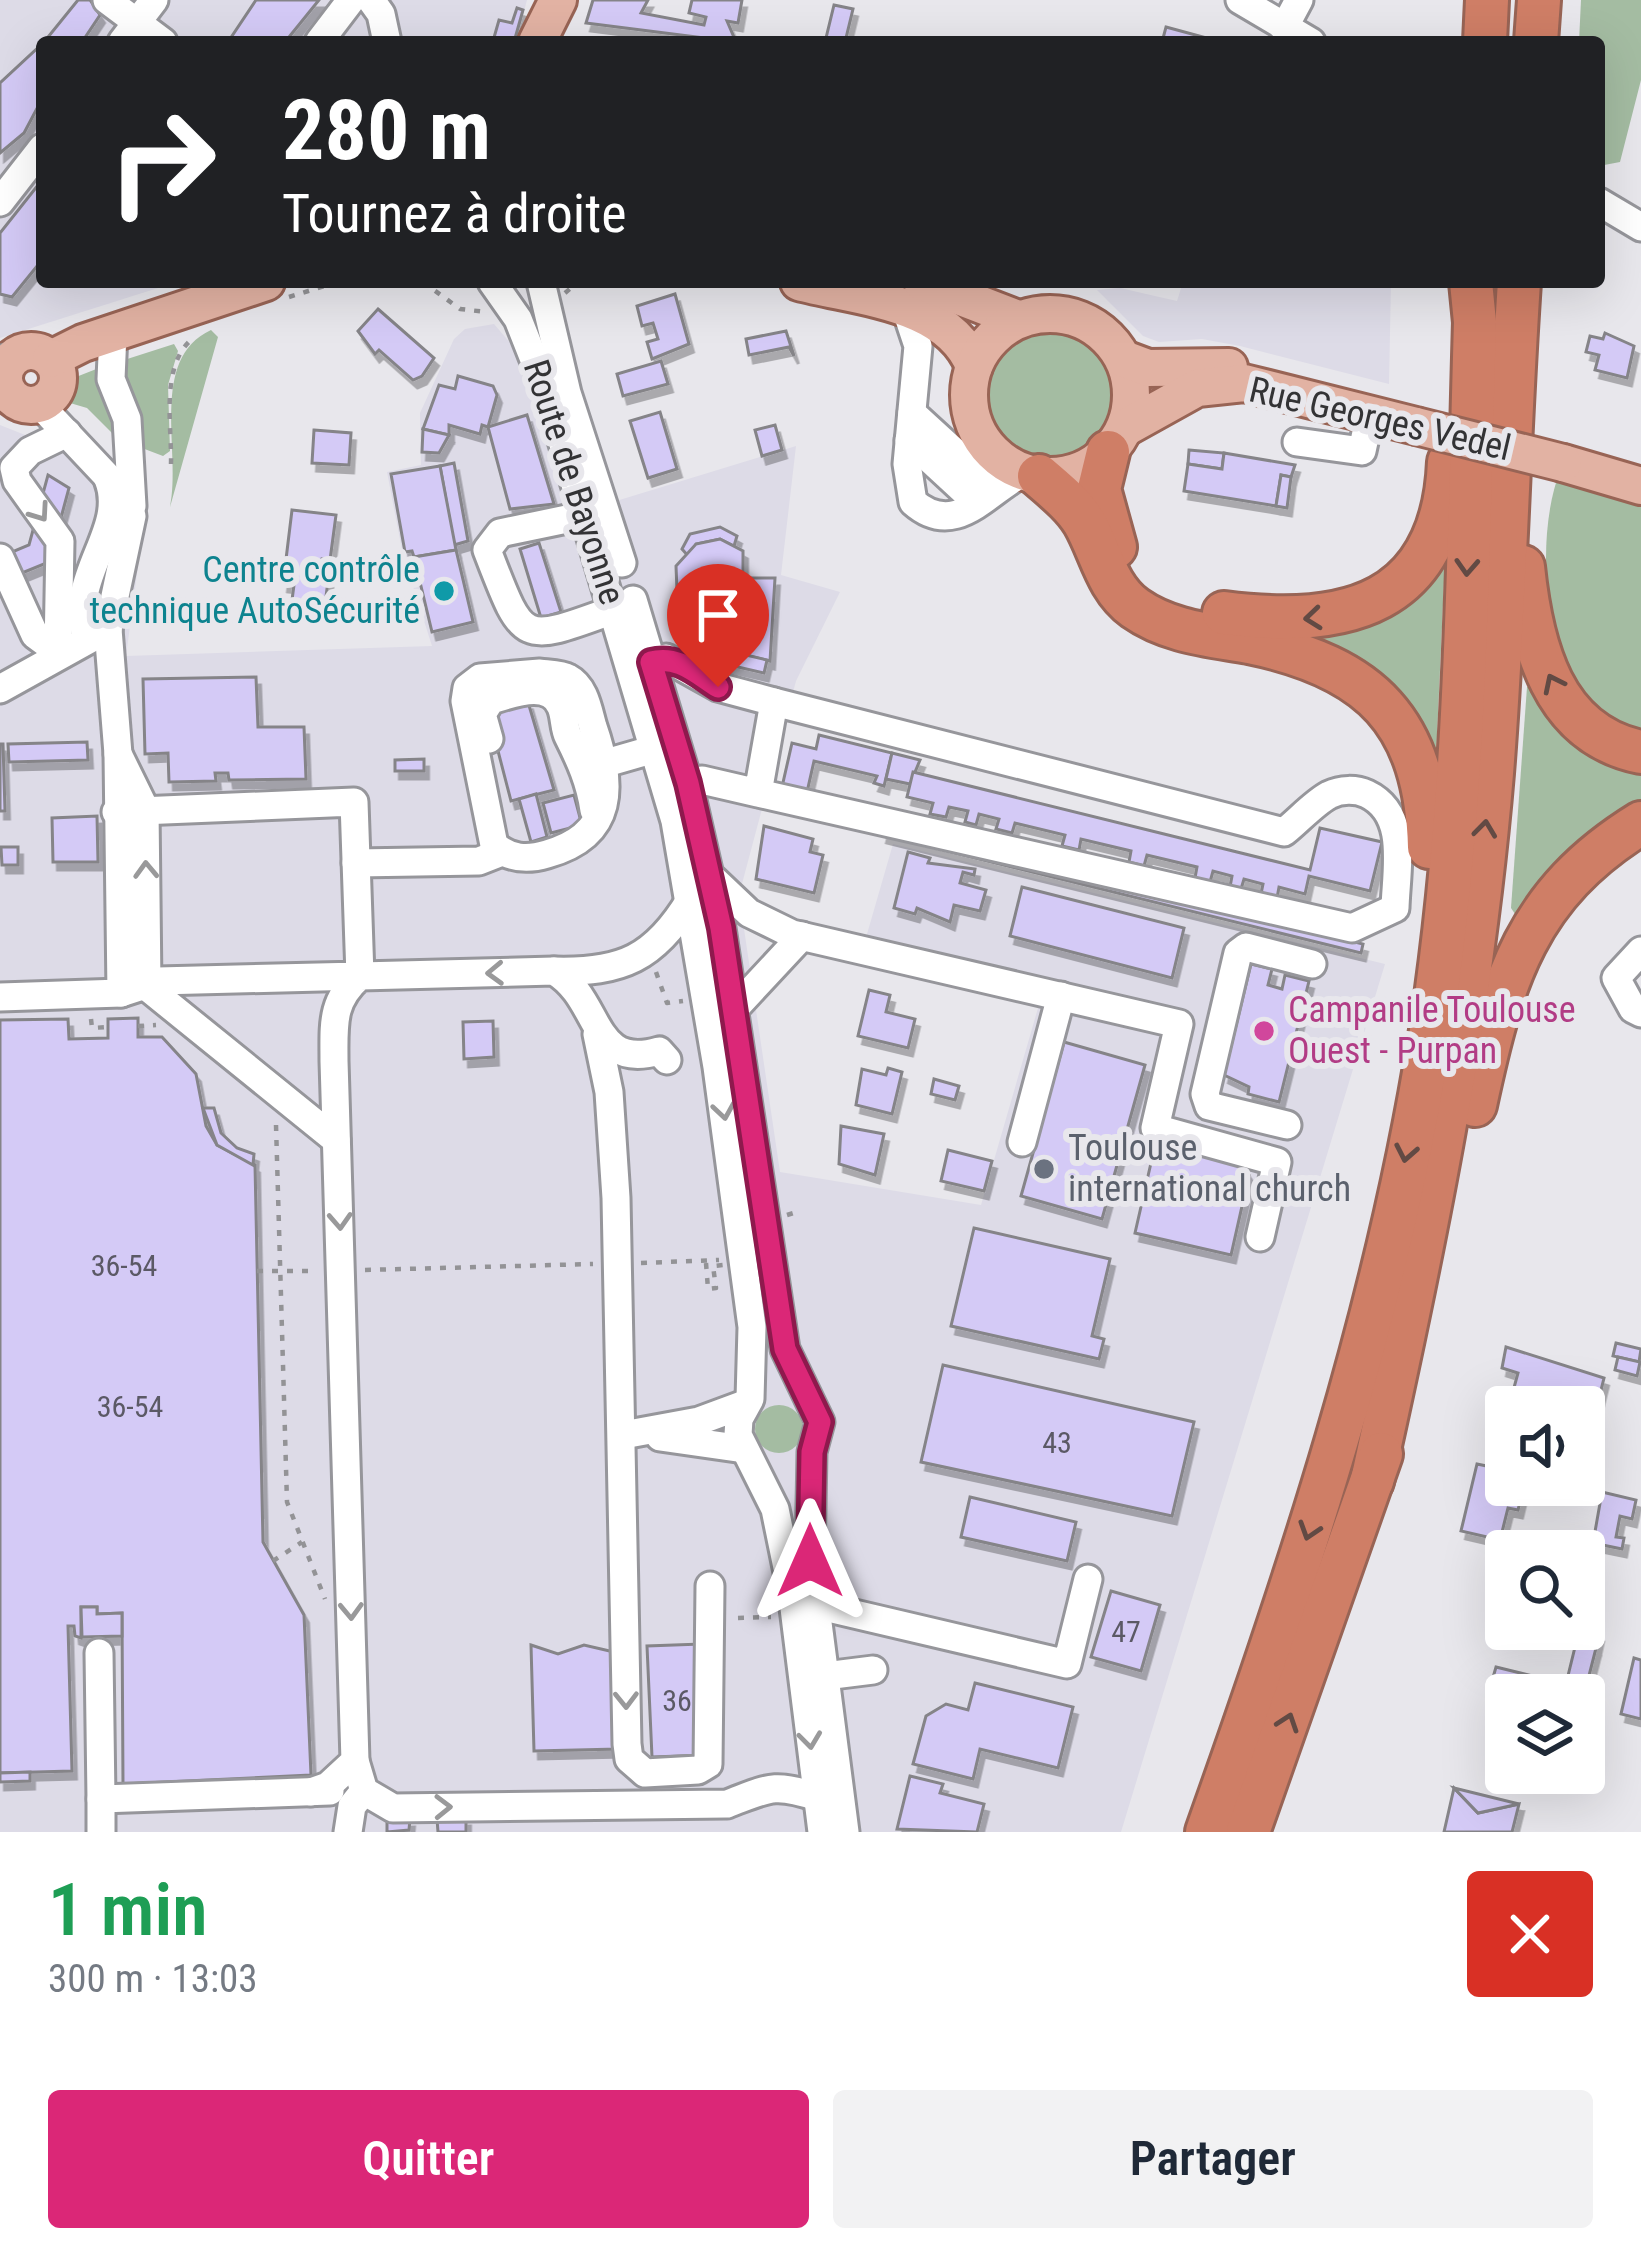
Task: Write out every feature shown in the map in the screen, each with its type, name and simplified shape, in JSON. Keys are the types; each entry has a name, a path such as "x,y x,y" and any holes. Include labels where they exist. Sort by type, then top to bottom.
{"highway":[{"path":"1485,36 1487,0"},
{"path":"1536,36 1539,0"},
{"path":"1116,440 1099,489 1110,535 1128,568 1161,596 1215,612 1283,621 1335,616 1382,600 1419,566 1438,525 1449,473 1454,325 1466,288"},
{"path":"1207,1832 1324,1482 1390,1230 1430,1039 1456,811 1472,433 1468,288"},
{"path":"1372,1481 1438,1184 1460,1038 1492,774 1520,288"},
{"path":"1509,438 1529,627 1551,682 1565,708 1591,731 1612,745 1641,752"},
{"path":"997,484 1084,524 1120,594 1135,608 1188,631 1314,661 1365,688 1406,732 1428,792 1429,864 1420,989 1430,1039"},
{"path":"1248,1832 1426,1325 1505,986 1527,935 1566,880 1580,864 1641,823"}],"main road":[{"path":"540,36 561,0"},
{"path":"561,0 561,36"},
{"path":"52,359 113,333 248,288"},
{"path":"848,288 1025,310 1075,317 1127,350 1131,403 1116,440 1088,467 997,484 988,448 976,429 969,387 985,344 1025,310"},
{"path":"914,296 967,348 974,365"},
{"name":"Rue Georges Vedel","path":"1127,350 1148,368 1207,364 1245,369 1417,420 1563,456 1641,468"},
{"path":"38,351 52,359 56,389 39,404 10,396 2,377 9,362 22,352 38,351"},
{"name":"Rue Georges Vedel","path":"1116,440 1197,388 1244,383 1370,414 1417,420"},
{"name":"Rue Georges Vedel","path":"1563,456 1641,485"}],"street":[{"path":"107,0 138,21"},
{"path":"324,36 352,0"},
{"path":"371,0 385,36"},
{"path":"1240,0 1299,36"},
{"path":"1284,28 1299,0"},
{"path":"0,202 36,156"},
{"path":"1605,206 1641,227"},
{"name":"Route de Bayonne","path":"497,288 514,310 536,363 616,609 666,746 688,783 710,876 736,1006 780,1324 802,1394 820,1422 812,1452 806,1610 822,1832"},
{"name":"Route de Bayonne","path":"542,288 568,393 651,662 752,1328 747,1402 738,1435 775,1509 825,1676 845,1832"},
{"path":"911,426 997,484 955,518 938,519 908,492 911,426 919,346 914,296"},
{"path":"113,333 111,379 127,419 133,516 98,633 118,754 116,812 130,1001"},
{"path":"39,404 106,475 133,516"},
{"path":"1297,442 1362,451 1370,414"},
{"path":"58,652 60,541 17,481 7,476 30,452 67,433"},
{"path":"98,633 78,606 114,507 106,475"},
{"path":"586,515 500,533 487,550 514,621 534,633 559,632 616,609"},
{"path":"0,558 35,635 58,652"},
{"path":"0,688 98,633"},
{"path":"651,662 666,658 718,687 1284,832 1330,795 1356,789 1378,800 1392,815 1397,847 1395,908 1352,928 702,780 688,783"},
{"path":"356,863 479,861 502,852 539,857 571,847 592,832 603,812 606,764 582,692 567,677 480,678 467,688 472,752 490,806 494,845 502,852"},
{"path":"490,806 499,779 484,706 534,690 575,709 579,751 592,800 592,832"},
{"path":"758,793 774,702"},
{"path":"606,764 666,746"},
{"path":"118,754 145,809 130,1001"},
{"path":"116,812 354,802 360,976"},
{"path":"710,876 749,913 802,936 1219,1030"},
{"path":"130,1001 158,981 554,971 618,965 667,938 690,901"},
{"path":"736,1006 802,936"},
{"path":"1287,1125 1210,1106 1205,1094 1238,952 1246,947 1312,964"},
{"path":"1641,951 1616,978 1633,1009 1641,1013"},
{"path":"554,971 576,986 617,1051 631,1055 659,1051 667,1060"},
{"path":"360,976 343,990 334,1009 355,1760 364,1791"},
{"path":"1022,1142 1061,996"},
{"path":"0,997 130,1001 336,1140"},
{"path":"592,1012 612,1122 630,1435 627,1744 629,1759 645,1773 698,1770 708,1764 710,1586"},
{"path":"1179,1024 1155,1128 1277,1162 1260,1237"},
{"path":"630,1435 747,1402 775,1387 802,1394"},
{"path":"630,1435 793,1467 812,1452"},
{"path":"806,1610 1067,1664 1088,1579"},
{"path":"99,1653 101,1815"},
{"path":"825,1676 873,1670"},
{"path":"311,1792 331,1784 355,1760"},
{"path":"72,1815 311,1792 364,1791 393,1808 727,1804 757,1788 775,1786 817,1797"},
{"path":"348,1832 352,1806 364,1791"}],"path":[{"path":"431,288 460,309 503,313"},
{"path":"1025,310 1074,302 1102,314 1127,350"},
{"path":"171,464 171,382 182,347 200,332"},
{"path":"108,1027 92,1028 91,1014 130,1001 163,1025 138,1026"},
{"path":"276,1116 287,1502 326,1600"},
{"path":"257,1271 706,1263 708,1289 716,1288 713,1266 728,1264"},
{"path":"273,1561 302,1542"},
{"path":"738,1618 806,1610"}],"shaded area":[{"path":"0,0 527,0 518,36 36,36 36,288 158,288 0,338"},
{"path":"1120,288 1177,301 1181,288 1391,288 1389,384 1202,339 1159,342 1143,336 1097,290"},
{"path":"494,324 518,352 577,513 796,446 781,575 840,592 796,681 739,895 780,1172 981,1205 1047,977 865,941 893,844 1385,964 1121,1832 0,1832 0,425 73,454 140,551 126,656 432,646 403,555 387,472 421,465 420,413 454,339 465,329"}],"green space":[{"path":"1581,0 1641,0 1641,80 1620,162 1605,165 1605,36 1579,36"},
{"path":"211,330 218,337 170,507 174,385 180,362 192,344"},
{"path":"1051,331 1076,336 1098,350 1112,372 1117,397 1112,422 1098,444 1076,458 1051,463 1026,458 1004,444 990,422 985,397 990,372 1004,350 1026,336"},
{"path":"174,344 178,351 168,385 170,451 163,456 134,445 121,361"},
{"path":"104,366 119,440 87,408 70,403 76,377"},
{"path":"1560,471 1641,492 1641,732 1608,719 1582,694 1564,661 1552,622 1546,540"},
{"path":"1445,561 1436,757 1294,636"},
{"path":"1527,687 1539,687 1641,766 1641,806 1517,917 1511,908"},
{"path":"779,1405 796,1412 803,1429 796,1446 779,1453 762,1446 755,1429 762,1412"}],"building":[{"path":"78,0 90,0 100,15 86,36 49,36"},
{"path":"256,0 319,0 290,36 232,36"},
{"path":"593,0 648,0 641,13 704,25 706,17 689,13 692,0 742,0 738,23 727,21 733,36 689,36 586,23"},
{"path":"834,5 853,9 846,36 826,36"},
{"path":"517,8 523,10 516,36 494,36 499,20 512,23"},
{"path":"1166,27 1199,36 1164,36"},
{"path":"36,50 36,110 24,133 0,153 0,83"},
{"path":"36,188 36,267 12,297 0,294 0,233"},
{"path":"675,294 689,344 652,359 647,342 658,339 653,323 642,326 637,306"},
{"path":"378,309 434,358 422,376 413,380 379,350 375,354 358,331"},
{"path":"786,331 794,356 789,347 749,355 746,339"},
{"path":"1605,333 1634,346 1627,378 1595,370 1599,355 1586,352 1590,336 1603,339"},
{"path":"661,361 668,384 623,396 617,374"},
{"path":"458,376 493,386 497,395 488,427 482,425 480,434 449,425 449,435 423,429 439,385 455,389"},
{"path":"660,412 677,469 648,478 630,421"},
{"path":"527,415 554,504 510,509 488,427"},
{"path":"775,425 782,450 762,456 755,430"},
{"path":"423,429 449,435 439,453 422,452"},
{"path":"314,430 351,433 349,465 312,463"},
{"path":"1189,450 1224,453 1222,469 1188,464"},
{"path":"1224,453 1295,465 1291,477 1281,475 1276,506 1184,491 1188,464 1222,469"},
{"path":"454,463 468,541 454,545 440,466"},
{"path":"440,466 456,550 414,557 412,551 405,552 391,474"},
{"path":"48,475 69,488 49,562 0,582 0,557 29,545"},
{"path":"1281,475 1291,477 1287,508 1276,506"},
{"path":"292,510 336,515 330,560 322,559 321,565 330,566 325,604 292,600 294,585 283,584"},
{"path":"720,527 737,536 734,546 720,539 696,544 689,557 682,549 690,534"},
{"path":"720,539 743,551 743,578 775,578 770,661 679,639 676,566 696,544"},
{"path":"539,543 561,612 541,618 520,549"},
{"name":"Centre contrôle technique AutoSécurité","path":"456,550 473,622 432,632 414,557"},
{"path":"716,648 767,660 764,673 721,663 720,668 710,666"},
{"path":"256,677 258,727 304,727 306,779 229,780 228,773 215,773 216,781 169,782 168,753 145,754 143,679"},
{"path":"528,702 554,790 511,801 490,720 502,705"},
{"path":"819,735 892,753 884,786 874,783 877,776 814,761 807,792 782,787 792,743 816,749"},
{"path":"87,742 88,760 9,762 8,744"},
{"path":"3,744 5,811 0,811"},
{"path":"892,753 920,760 910,784 886,779"},
{"path":"424,759 424,771 395,771 395,760"},
{"path":"913,772 1310,870 1320,828 1382,842 1370,891 1309,876 1305,894 1279,887 1277,898 1261,894 1263,884 1244,879 1241,889 1230,887 1232,876 1213,871 1210,882 1195,878 1197,867 1147,855 1144,866 1129,862 1131,851 1081,839 1079,850 1062,846 1065,835 1015,823 1012,833 996,829 999,819 979,814 976,825 965,822 968,811 949,807 946,817 930,814 933,803 907,797"},
{"path":"536,794 547,837 531,842 519,799"},
{"path":"574,795 582,825 551,833 543,803"},
{"path":"97,816 98,862 53,862 52,818"},
{"path":"764,826 813,839 810,852 823,855 814,893 756,879"},
{"path":"884,827 1363,944 1361,953 882,835"},
{"path":"1,847 18,847 18,865 2,865"},
{"path":"908,852 930,858 928,863 975,869 974,875 963,872 960,883 986,890 980,911 954,905 950,922 917,908 915,914 894,908"},
{"path":"1022,887 1184,928 1172,978 1010,936"},
{"name":"Campanile Toulouse Ouest - Purpan","path":"1251,964 1272,969 1268,985 1282,989 1285,975 1309,981 1279,1102 1248,1094 1249,1087 1224,1075"},
{"path":"869,990 890,995 886,1012 915,1019 908,1048 858,1036"},
{"path":"138,1018 138,1037 162,1037 196,1074 206,1126 217,1145 255,1165 263,1542 304,1615 311,1775 123,1784 122,1613 97,1614 97,1607 81,1607 81,1638 75,1636 74,1626 68,1626 72,1771 0,1773 0,1020 68,1019 69,1039 108,1038 108,1019"},
{"path":"493,1021 494,1057 464,1059 463,1022"},
{"path":"1064,1042 1145,1065 1102,1219 1021,1196"},
{"path":"888,1068 902,1072 892,1114 856,1105 862,1069 886,1075"},
{"path":"934,1079 959,1086 955,1100 931,1094"},
{"path":"203,1108 214,1108 221,1133 237,1148 254,1154 253,1165 217,1145"},
{"path":"841,1126 884,1134 875,1175 839,1164"},
{"path":"1156,1141 1239,1160 1249,1175 1231,1255 1135,1233"},
{"path":"948,1150 992,1161 984,1191 941,1181"},
{"path":"974,1228 1110,1259 1092,1336 1104,1339 1099,1359 951,1326"},
{"path":"1616,1343 1641,1349 1639,1362 1613,1356"},
{"path":"1506,1347 1604,1378 1602,1386 1514,1386 1518,1373 1502,1368"},
{"path":"1618,1357 1640,1362 1637,1376 1615,1370"},
{"path":"943,1365 1194,1422 1172,1516 921,1462"},
{"path":"1477,1464 1485,1466 1485,1506 1519,1506 1518,1510 1508,1508 1502,1530 1485,1530 1485,1537 1461,1531"},
{"path":"1605,1493 1636,1500 1632,1519 1620,1516 1616,1537 1624,1538 1622,1549 1605,1545 1605,1530 1595,1530"},
{"path":"970,1497 1076,1522 1067,1561 961,1537"},
{"path":"1111,1591 1160,1605 1141,1671 1091,1657"},
{"path":"81,1607 97,1607 97,1614 122,1613 122,1636 82,1637"},
{"path":"701,1644 707,1755 652,1757 647,1646"},
{"path":"531,1645 558,1654 584,1645 614,1652 618,1749 534,1751"},
{"path":"1574,1650 1595,1650 1589,1674 1568,1674"},
{"path":"1634,1658 1641,1660 1641,1719 1621,1714"},
{"path":"1496,1667 1525,1674 1494,1674"},
{"path":"975,1683 1073,1707 1058,1768 980,1749 973,1779 913,1764 926,1716 946,1704 968,1710"},
{"path":"30,1772 30,1781 0,1782 0,1773"},
{"path":"910,1776 943,1784 940,1793 984,1804 977,1832 897,1829"},
{"path":"1454,1788 1478,1813 1519,1804 1512,1832 1444,1832"},
{"path":"1454,1788 1519,1804 1478,1813"},
{"path":"466,1818 466,1832 438,1832 437,1819"},
{"path":"410,1819 409,1830 387,1832 387,1820"}],"place":[{"name":"Centre contrôle technique AutoSécurité","path":"444,591"},
{"name":"Campanile Toulouse Ouest - Purpan","path":"1264,1031"},
{"name":"Toulouse international church","path":"1044,1169"}],"route":[{"path":"718,687 683,664 666,658 651,662 688,783 721,928 785,1349 802,1394 814,1406 820,1422 812,1452 810,1561"}]}
